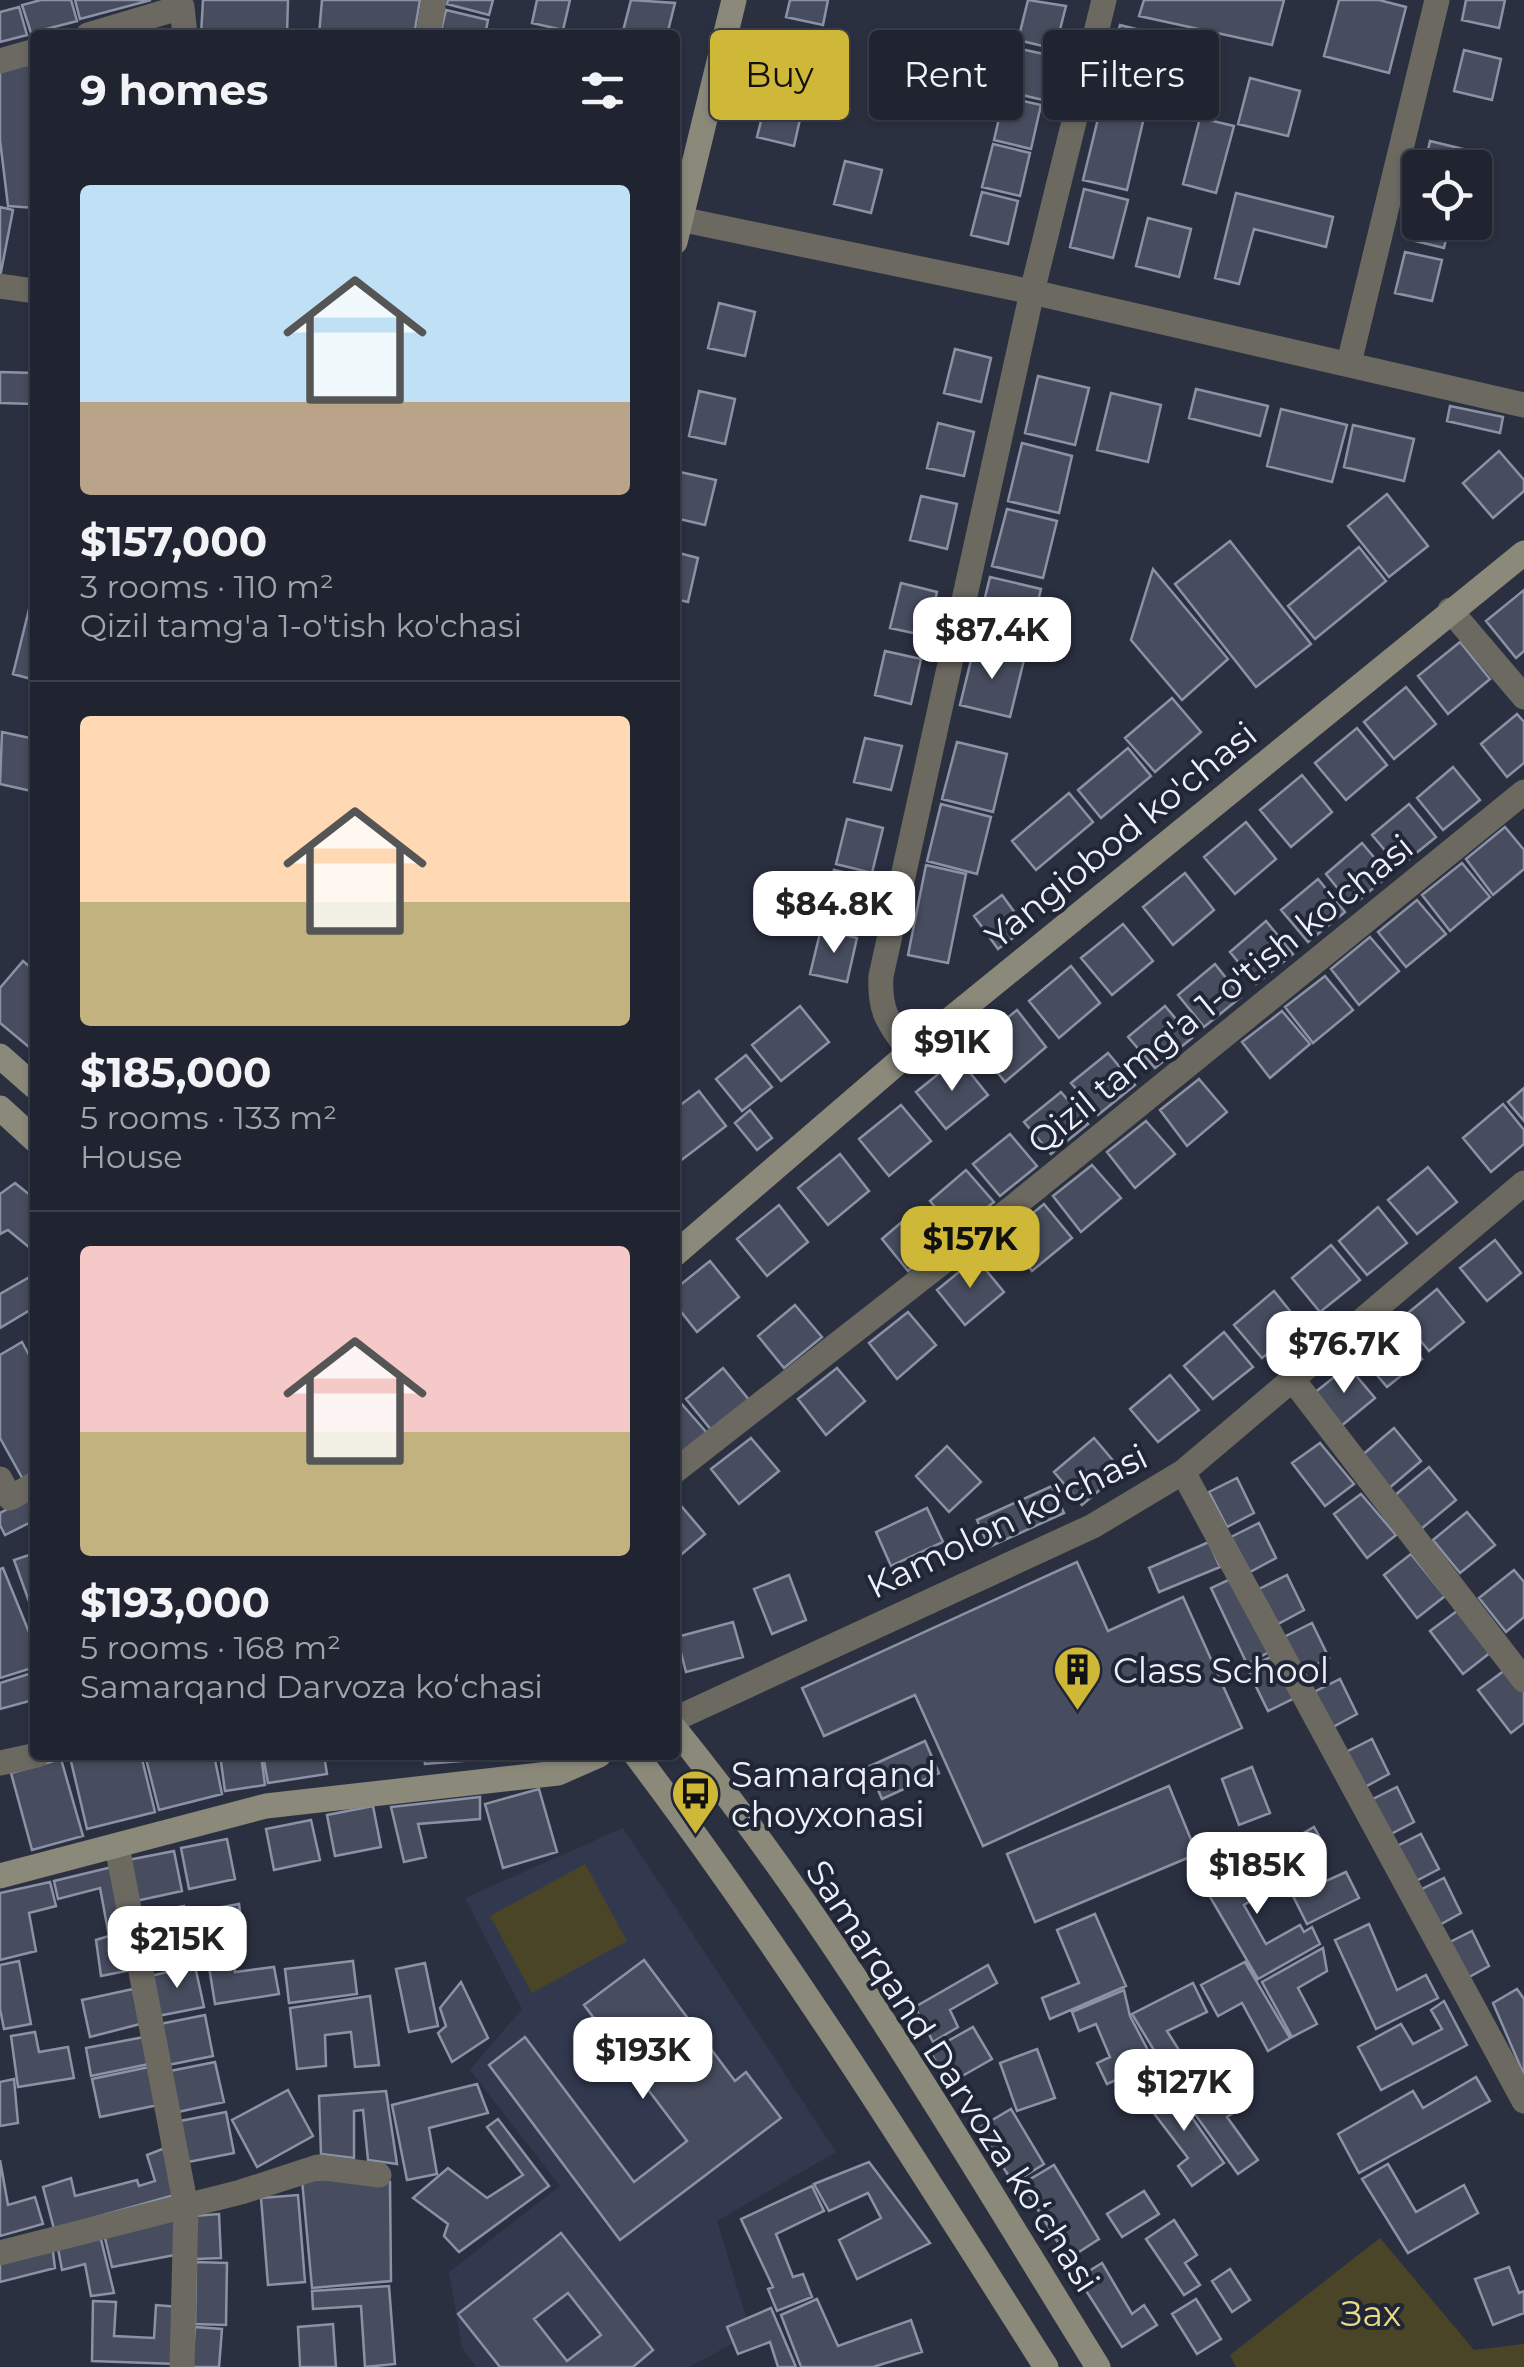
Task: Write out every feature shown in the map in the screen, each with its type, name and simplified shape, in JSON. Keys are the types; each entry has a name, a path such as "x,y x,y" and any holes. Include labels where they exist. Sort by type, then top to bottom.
{"street":[{"path":"429,30 434,0"},
{"path":"680,215 734,0"},
{"path":"910,1052 885,1018 880,999 881,976 1032,292 1104,0"},
{"path":"1349,362 1436,0"},
{"path":"105,30 182,7 184,30"},
{"path":"0,62 30,53"},
{"path":"680,228 1032,292 1524,405"},
{"path":"0,286 30,290"},
{"name":"Yangiobod ko'chasi","path":"680,1250 910,1052 1524,552"},
{"path":"1450,610 1524,697"},
{"name":"Qizil tamg'a 1-o'tish ko'chasi","path":"680,1467 1013,1207 1524,792"},
{"path":"0,1056 30,1083"},
{"path":"0,1108 30,1135"},
{"name":"Kamolon ko'chasi","path":"680,1717 1093,1526 1183,1472 1521,1192"},
{"path":"1294,1380 1524,1680"},
{"path":"1183,1472 1524,2101"},
{"path":"0,1479 10,1498 30,1487"},
{"name":"Samarqand Darvoza koʻchasi","path":"680,1736 822,1932 1098,2367"},
{"path":"0,1764 30,1757"},
{"path":"640,1760 734,1890 886,2115 1046,2367"},
{"path":"0,1876 266,1806 428,1790 566,1762"},
{"path":"117,1846 186,2207 182,2367"},
{"path":"0,2253 186,2207 318,2167 378,2175"}],"shaded area":[{"path":"623,1828 836,2152 717,2221 751,2334 689,2367 476,2367 462,2347 449,2272 560,2186 470,2070 522,2009 465,1898"}],"green space":[{"path":"585,1864 627,1941 532,1993 490,1916"},
{"name":"Зах","path":"1380,2238 1474,2350 1524,2344 1524,2367 1236,2367 1230,2355"}],"building":[{"path":"41,0 71,0 77,21 30,30 22,5"},
{"path":"75,0 151,0 80,19"},
{"path":"203,0 288,0 287,30 201,30"},
{"path":"322,0 420,0 415,30 319,30"},
{"path":"448,0 493,0 489,15 447,4"},
{"path":"537,0 570,0 563,30 532,23"},
{"path":"631,0 675,3 668,30 623,30"},
{"path":"790,0 828,0 823,25 786,17"},
{"path":"1028,0 1066,6 1060,30 1043,30 1043,46 1023,41 1020,30"},
{"path":"1144,0 1284,0 1272,45 1219,33 1219,30 1139,16"},
{"path":"1339,0 1379,0 1406,7 1389,73 1324,56"},
{"path":"1466,0 1505,0 1499,28 1462,20"},
{"path":"19,7 27,35 0,42 0,12"},
{"path":"446,10 488,20 486,30 441,30"},
{"path":"1023,50 1043,54 1043,100 1023,95"},
{"path":"1464,50 1501,59 1492,100 1454,91"},
{"path":"30,61 30,208 8,206 0,140 0,70"},
{"path":"1250,78 1300,91 1288,136 1238,124"},
{"path":"1023,101 1041,105 1031,149 994,140 999,120 1023,120"},
{"path":"761,120 800,120 794,146 757,137"},
{"path":"1098,120 1143,120 1127,190 1083,180"},
{"path":"1199,120 1234,126 1216,193 1183,184"},
{"path":"1430,141 1467,150 1428,150"},
{"path":"993,144 1030,153 1020,196 982,187"},
{"path":"845,161 882,170 871,213 834,204"},
{"path":"1084,189 1128,200 1113,258 1070,247"},
{"path":"982,192 1018,201 1008,244 971,235"},
{"path":"1236,193 1333,217 1326,247 1254,229 1239,284 1215,278"},
{"path":"0,207 13,210 0,277"},
{"path":"1148,218 1191,229 1179,277 1136,266"},
{"path":"1411,240 1446,240 1444,248"},
{"path":"1405,252 1442,260 1432,301 1395,293"},
{"path":"719,303 755,312 745,356 708,348"},
{"path":"955,349 991,358 981,402 944,393"},
{"path":"0,372 30,373 30,404 0,403"},
{"path":"1038,376 1089,388 1075,445 1025,433"},
{"path":"1196,389 1268,406 1260,436 1189,418"},
{"path":"699,391 735,399 725,444 689,436"},
{"path":"1111,393 1161,405 1148,462 1097,450"},
{"path":"1450,406 1503,417 1500,433 1447,421"},
{"path":"1281,409 1347,425 1332,482 1267,466"},
{"path":"938,423 974,432 964,476 927,468"},
{"path":"1353,425 1414,439 1404,481 1344,467"},
{"path":"1022,443 1072,456 1059,513 1008,501"},
{"path":"1499,451 1524,480 1524,491 1493,518 1463,483"},
{"path":"680,472 716,480 705,525 680,519"},
{"path":"1387,494 1428,546 1389,577 1348,526"},
{"path":"921,496 957,504 947,549 910,540"},
{"path":"1007,509 1057,521 1043,578 992,566"},
{"path":"1230,541 1311,644 1256,687 1175,584"},
{"path":"1359,547 1386,581 1315,639 1288,606"},
{"path":"680,553 698,558 688,602 680,600"},
{"path":"1153,569 1228,659 1182,700 1131,640"},
{"path":"990,577 1041,589 1027,646 976,634"},
{"path":"901,583 937,592 927,636 890,628"},
{"path":"1524,590 1524,651 1516,658 1486,621"},
{"path":"30,605 30,679 13,674"},
{"path":"1460,642 1490,679 1448,714 1418,676"},
{"path":"974,648 1024,660 1010,717 960,705"},
{"path":"885,651 921,659 911,704 875,695"},
{"path":"1406,687 1436,724 1394,759 1364,722"},
{"path":"1172,698 1201,732 1155,772 1125,738"},
{"path":"1517,714 1524,722 1524,763 1507,777 1481,744"},
{"path":"1357,728 1387,765 1346,800 1315,763"},
{"path":"2,732 30,738 30,791 0,784"},
{"path":"865,738 902,746 891,790 854,782"},
{"path":"957,742 1007,754 993,812 942,799"},
{"path":"1128,748 1151,776 1101,818 1078,790"},
{"path":"1453,767 1480,800 1443,830 1417,798"},
{"path":"1302,775 1332,812 1291,847 1260,810"},
{"path":"1069,793 1093,822 1036,870 1012,841"},
{"path":"941,804 991,817 977,874 927,861"},
{"path":"1409,804 1436,837 1399,867 1372,835"},
{"path":"847,819 883,828 872,873 836,864"},
{"path":"1246,822 1276,859 1235,894 1204,857"},
{"path":"1505,827 1524,850 1524,869 1493,895 1466,859"},
{"path":"1362,843 1389,875 1352,906 1326,874"},
{"path":"1462,863 1490,897 1450,931 1422,895"},
{"path":"926,865 966,874 948,963 908,955"},
{"path":"834,870 871,878 860,923 824,914"},
{"path":"1185,873 1214,910 1173,945 1143,907"},
{"path":"1318,879 1345,912 1308,942 1281,910"},
{"path":"1002,895 1026,928 998,949 974,916"},
{"path":"1417,900 1446,934 1406,967 1378,932"},
{"path":"1266,921 1293,954 1256,984 1230,952"},
{"path":"1123,924 1153,961 1112,995 1081,958"},
{"path":"821,929 857,938 847,982 810,974"},
{"path":"1370,937 1399,971 1359,1005 1331,969"},
{"path":"23,961 30,967 30,1048 0,1023 0,988"},
{"path":"1215,964 1241,997 1204,1027 1178,995"},
{"path":"1071,966 1100,1003 1059,1038 1029,1001"},
{"path":"1325,976 1353,1010 1313,1043 1285,1007"},
{"path":"800,1006 829,1042 781,1081 752,1045"},
{"path":"1165,1006 1192,1038 1155,1068 1128,1037"},
{"path":"1017,1010 1046,1047 1005,1082 975,1044"},
{"path":"1282,1011 1310,1044 1270,1078 1242,1042"},
{"path":"1108,1053 1135,1085 1098,1115 1071,1083"},
{"path":"746,1055 772,1087 742,1111 716,1079"},
{"path":"958,1058 988,1095 946,1129 916,1092"},
{"path":"1199,1079 1227,1112 1187,1146 1160,1110"},
{"path":"1524,1088 1524,1121 1508,1102"},
{"path":"699,1091 726,1126 680,1161 680,1105"},
{"path":"1061,1092 1088,1124 1051,1154 1024,1122"},
{"path":"1503,1104 1524,1130 1524,1144 1491,1172 1463,1138"},
{"path":"901,1105 931,1141 889,1176 859,1139"},
{"path":"750,1110 772,1138 757,1150 735,1123"},
{"path":"1146,1121 1175,1154 1135,1188 1107,1152"},
{"path":"1010,1134 1037,1166 1000,1196 973,1164"},
{"path":"840,1154 869,1191 828,1225 798,1188"},
{"path":"1092,1165 1121,1198 1081,1232 1053,1196"},
{"path":"1428,1167 1457,1202 1417,1234 1388,1200"},
{"path":"966,1170 994,1202 956,1232 930,1201"},
{"path":"15,1183 30,1195 30,1248 8,1230 0,1234 0,1194"},
{"path":"1044,1204 1072,1238 1032,1271 1005,1236"},
{"path":"779,1205 808,1242 767,1276 737,1239"},
{"path":"1378,1207 1407,1243 1367,1275 1339,1241"},
{"path":"918,1208 946,1240 908,1271 882,1239"},
{"path":"1495,1240 1521,1273 1487,1301 1460,1268"},
{"path":"1331,1245 1360,1280 1320,1312 1292,1278"},
{"path":"976,1258 1004,1292 965,1325 937,1290"},
{"path":"710,1261 739,1297 697,1332 680,1310 680,1285"},
{"path":"30,1277 30,1310 0,1328 0,1294"},
{"path":"1437,1289 1464,1322 1429,1351 1402,1318"},
{"path":"1274,1291 1302,1326 1262,1358 1234,1325"},
{"path":"795,1305 822,1337 784,1368 758,1336"},
{"path":"908,1312 936,1345 897,1379 869,1343"},
{"path":"1395,1326 1422,1359 1387,1387 1360,1355"},
{"path":"1224,1332 1253,1367 1213,1399 1184,1366"},
{"path":"22,1342 30,1357 30,1480 25,1483 0,1438 0,1355"},
{"path":"1348,1366 1375,1398 1340,1427 1313,1394"},
{"path":"723,1368 750,1401 712,1431 686,1399"},
{"path":"837,1368 865,1401 826,1435 798,1399"},
{"path":"1170,1375 1199,1410 1158,1442 1130,1409"},
{"path":"680,1402 708,1434 680,1457"},
{"path":"1394,1428 1421,1461 1387,1490 1360,1457"},
{"path":"751,1438 779,1471 739,1504 711,1469"},
{"path":"1094,1438 1122,1471 1082,1505 1054,1472"},
{"path":"1320,1443 1354,1484 1325,1506 1292,1463"},
{"path":"947,1446 981,1482 949,1512 916,1476"},
{"path":"1429,1467 1456,1500 1421,1529 1394,1496"},
{"path":"1237,1478 1254,1513 1227,1527 1209,1492"},
{"path":"1052,1486 1064,1513 989,1547 977,1520"},
{"path":"1361,1494 1396,1535 1367,1558 1334,1514"},
{"path":"30,1498 30,1522 5,1535 0,1513"},
{"path":"680,1505 705,1534 680,1556"},
{"path":"927,1508 943,1542 891,1566 876,1532"},
{"path":"1467,1512 1495,1545 1460,1573 1433,1540"},
{"path":"1259,1523 1276,1558 1250,1572 1231,1537"},
{"path":"1209,1542 1220,1567 1159,1592 1149,1568"},
{"path":"1411,1554 1445,1596 1417,1618 1384,1575"},
{"path":"30,1555 30,1604 14,1560"},
{"name":"Class School","path":"1077,1562 1108,1631 1183,1597 1242,1728 983,1846 915,1695 824,1736 802,1688"},
{"path":"3,1568 30,1635 30,1669 0,1678"},
{"path":"1514,1570 1524,1582 1524,1617 1506,1632 1479,1598"},
{"path":"789,1575 806,1620 772,1634 754,1589"},
{"path":"1287,1575 1304,1610 1278,1624 1259,1589"},
{"path":"1235,1577 1269,1652 1247,1664 1211,1588"},
{"path":"1457,1611 1491,1652 1463,1674 1430,1631"},
{"path":"733,1622 743,1657 686,1672 680,1636"},
{"path":"1312,1623 1329,1658 1302,1672 1284,1637"},
{"path":"1277,1654 1297,1697 1268,1711 1247,1668"},
{"path":"1505,1670 1524,1692 1524,1723 1511,1733 1478,1690"},
{"path":"30,1674 30,1701 0,1709 0,1683"},
{"path":"1340,1679 1357,1714 1331,1728 1312,1693"},
{"path":"1372,1739 1389,1774 1363,1788 1344,1753"},
{"path":"925,1741 939,1773 882,1799 868,1767"},
{"path":"61,1760 83,1836 32,1850 11,1773"},
{"path":"71,1760 142,1760 155,1812 87,1829"},
{"path":"146,1760 215,1760 222,1794 159,1810"},
{"path":"221,1760 262,1760 265,1785 225,1791"},
{"path":"264,1760 325,1760 327,1774 268,1783"},
{"path":"425,1760 475,1760 425,1764"},
{"path":"1252,1767 1270,1813 1239,1825 1222,1779"},
{"path":"1169,1786 1197,1854 1035,1922 1007,1854"},
{"path":"1397,1787 1414,1822 1387,1836 1369,1801"},
{"path":"539,1789 557,1852 503,1868 485,1804"},
{"path":"480,1797 480,1819 418,1824 426,1857 404,1862 391,1807"},
{"path":"373,1806 381,1847 335,1856 327,1815"},
{"path":"311,1820 320,1860 274,1870 266,1829"},
{"path":"1314,1827 1323,1843 1308,1852 1324,1882 1346,1872 1359,1898 1307,1924 1271,1852"},
{"path":"1421,1834 1439,1869 1412,1883 1393,1848"},
{"path":"227,1839 235,1879 189,1889 181,1848"},
{"path":"174,1851 182,1891 136,1901 128,1860"},
{"path":"1266,1852 1283,1881 1244,1905 1266,1944 1300,1925 1304,1932 1312,1927 1320,1944 1258,1979 1206,1890"},
{"path":"112,1867 131,1970 101,1976 96,1940 109,1936 100,1888 58,1899 54,1881"},
{"path":"1444,1878 1461,1913 1434,1928 1416,1892"},
{"path":"50,1882 56,1906 29,1913 36,1951 0,1960 0,1893"},
{"path":"239,1904 243,1935 231,1937 235,1972 274,1967 279,1994 215,2004 200,1911"},
{"path":"184,1906 193,1947 147,1956 138,1915"},
{"path":"1095,1914 1126,1986 1050,2019 1042,1998 1079,1983 1057,1930"},
{"path":"1369,1924 1397,1990 1426,1975 1438,1998 1376,2029 1335,1940"},
{"path":"1472,1931 1489,1966 1462,1981 1444,1945"},
{"path":"1323,1948 1327,1971 1298,1988 1317,2024 1292,2037 1262,1982"},
{"path":"644,1960 735,2081 746,2072 781,2118 620,2240 489,2065 525,2037 634,2182 687,2141 584,2005"},
{"path":"19,1961 31,2024 4,2029 0,1965"},
{"path":"353,1961 357,1994 289,2003 285,1969"},
{"path":"1245,1962 1290,2038 1268,2051 1242,2003 1218,2016 1201,1985"},
{"path":"425,1963 438,2026 409,2032 396,1969"},
{"path":"988,1965 997,1983 950,2010 958,2027 933,2042 915,2007"},
{"path":"195,1966 204,2007 158,2016 150,1976"},
{"path":"461,1982 488,2038 452,2062 438,2033 446,2026 440,2008"},
{"path":"1193,1983 1207,2012 1167,2031 1196,2077 1177,2088 1132,2014"},
{"path":"133,1989 140,2024 90,2037 82,2000"},
{"path":"1517,1989 1524,1999 1524,2075 1493,2003"},
{"path":"1124,1990 1130,2016 1162,2077 1123,2096 1116,2080 1107,2084 1097,2063 1110,2057 1096,2024 1079,2031 1072,2012"},
{"path":"370,1996 379,2065 355,2067 351,2032 325,2035 326,2066 297,2069 290,2008"},
{"path":"1444,2001 1467,2045 1381,2090 1358,2047 1401,2024 1413,2044 1442,2029 1431,2010"},
{"path":"205,2015 213,2056 168,2065 160,2024"},
{"path":"973,2027 992,2059 948,2084 930,2051"},
{"path":"35,2032 39,2052 68,2047 74,2078 18,2087 11,2036"},
{"path":"144,2037 149,2064 91,2076 86,2048"},
{"path":"1037,2049 1055,2098 1017,2111 1000,2063"},
{"path":"215,2062 224,2102 178,2112 170,2071"},
{"path":"149,2067 158,2105 100,2117 92,2079"},
{"path":"1226,2067 1248,2103 1227,2117 1258,2160 1238,2174 1179,2092"},
{"path":"1476,2077 1490,2101 1359,2173 1338,2134 1413,2091 1423,2108"},
{"path":"14,2079 18,2123 0,2126 0,2082"},
{"path":"1167,2082 1224,2163 1192,2186 1178,2166 1188,2158 1143,2099"},
{"path":"477,2084 488,2113 429,2128 437,2174 407,2180 392,2105"},
{"path":"288,2090 313,2136 257,2167 232,2120"},
{"path":"386,2091 397,2164 368,2160 363,2110 354,2111 354,2158 321,2154 319,2096"},
{"path":"1011,2109 1044,2164 1013,2183 979,2128"},
{"path":"226,2112 234,2153 188,2162 180,2121"},
{"path":"498,2119 549,2186 459,2252 444,2236 448,2224 413,2198 448,2168 487,2198 523,2175 487,2127"},
{"path":"165,2148 178,2194 54,2229 43,2187 71,2178 75,2196 137,2180 139,2186 155,2181 147,2155"},
{"path":"0,2160 8,2205 35,2197 43,2224 0,2236"},
{"path":"869,2162 930,2243 857,2279 839,2240 881,2218 868,2193 829,2211 814,2184"},
{"path":"1388,2164 1416,2212 1464,2185 1478,2213 1408,2253 1362,2179"},
{"path":"1054,2165 1099,2239 1068,2259 1022,2184"},
{"path":"350,2178 390,2182 391,2281 312,2288 302,2180"},
{"path":"812,2186 824,2211 776,2234 793,2277 803,2274 812,2297 777,2311 768,2289 773,2287 741,2219"},
{"path":"1144,2191 1159,2214 1122,2237 1107,2214"},
{"path":"298,2195 305,2282 268,2285 261,2198"},
{"path":"219,2214 221,2258 196,2259 194,2216"},
{"path":"162,2216 180,2223 180,2254 112,2267 103,2230"},
{"path":"1174,2220 1197,2255 1185,2263 1200,2285 1184,2295 1146,2239"},
{"path":"99,2231 114,2293 91,2296 85,2264 62,2270 57,2243"},
{"path":"561,2233 653,2350 633,2367 500,2367 458,2314","holes":["568,2293 601,2335 567,2361 534,2319"]},
{"path":"52,2244 55,2268 0,2282 0,2258"},
{"path":"196,2262 227,2263 226,2325 195,2324"},
{"path":"1102,2263 1132,2314 1144,2305 1157,2325 1122,2347 1078,2278"},
{"path":"1509,2267 1519,2293 1524,2291 1524,2313 1493,2325 1475,2279"},
{"path":"1230,2269 1250,2300 1232,2312 1212,2281"},
{"path":"389,2286 395,2364 365,2367 361,2306 313,2309 312,2291"},
{"path":"817,2299 838,2346 911,2320 922,2352 873,2367 801,2367 781,2315"},
{"path":"1196,2299 1221,2339 1197,2354 1172,2314"},
{"path":"93,2301 116,2302 114,2336 154,2338 156,2305 179,2307 176,2364 92,2361"},
{"path":"771,2308 796,2367 778,2367 770,2342 738,2354 727,2327"},
{"path":"333,2324 336,2367 300,2367 298,2327"},
{"path":"195,2327 222,2329 219,2367 192,2367"}],"place":[{"name":"Class School","path":"1078,1712"},
{"name":"Samarqand choyxonasi","path":"696,1836"}]}
